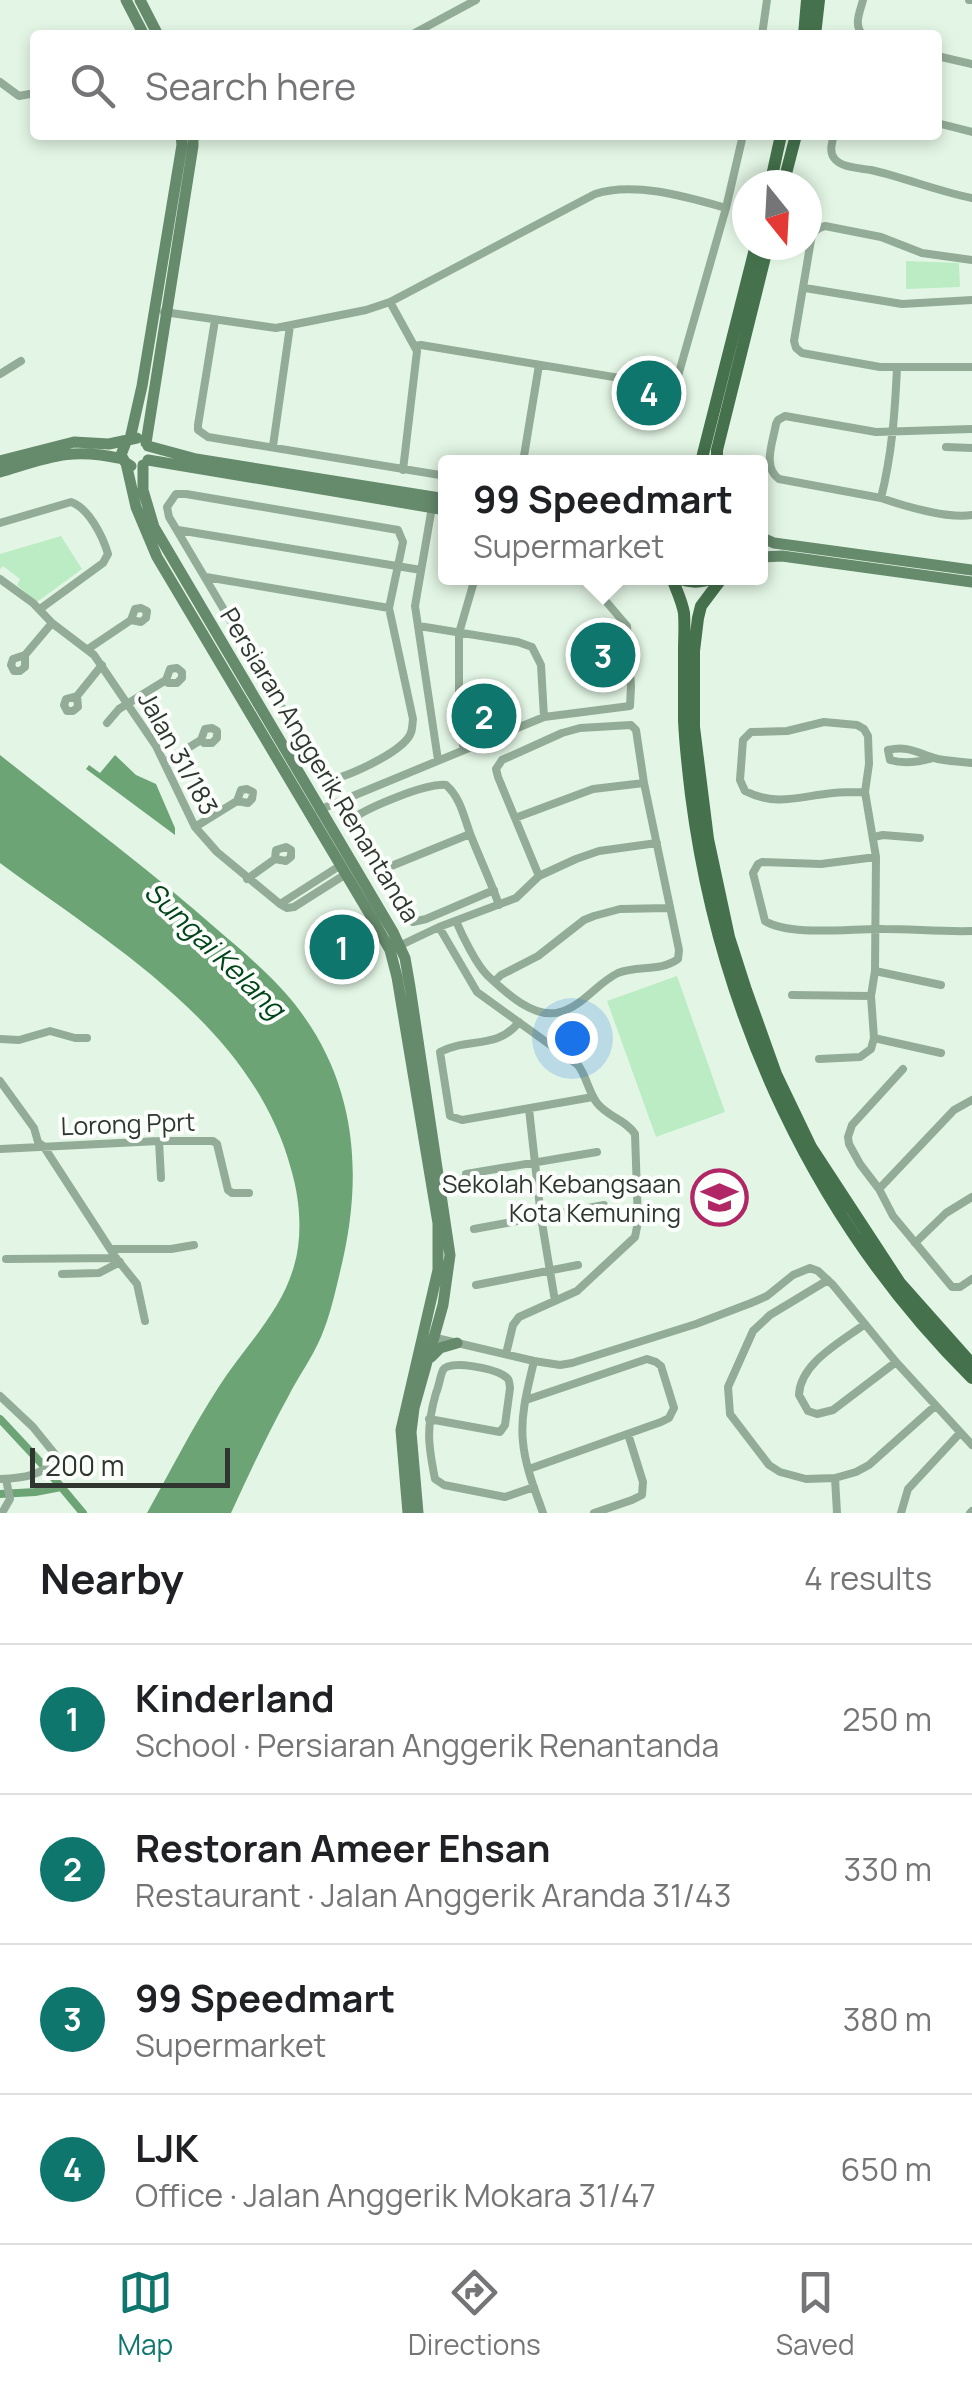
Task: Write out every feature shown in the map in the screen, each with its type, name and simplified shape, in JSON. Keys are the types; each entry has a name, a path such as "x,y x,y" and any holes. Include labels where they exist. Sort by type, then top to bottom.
{"main road":[{"path":"126,0 141,30"},
{"path":"140,0 155,30"},
{"path":"804,30 807,0"},
{"path":"816,30 819,0"},
{"path":"146,462 182,140"},
{"path":"124,461 121,450 128,440 160,312 193,140"},
{"path":"773,170 779,140"},
{"path":"788,170 795,140"},
{"path":"703,455 752,260"},
{"path":"717,455 764,260"},
{"path":"0,460 74,442 109,444 137,438 196,459 438,504"},
{"path":"0,472 67,453 95,453 134,467 146,462 438,504"},
{"name":"Persiaran Anggerik Renantanda","path":"124,461 136,508 158,558 268,744 315,811 344,870 395,948 438,1223 438,1270 412,1432 418,1513"},
{"name":"Persiaran Anggerik Renantanda","path":"146,462 143,490 154,527 395,948 413,1005 450,1255 439,1319 428,1336 401,1430 408,1513"},
{"path":"768,540 972,570"},
{"path":"768,557 972,582"},
{"path":"677,585 684,614 684,726 697,836 719,940 751,1038 802,1152 852,1230 905,1305 972,1378"},
{"path":"717,585 701,606 698,618 694,726 708,839 735,955 776,1074 811,1147 900,1283 972,1364"},
{"path":"439,1319 444,1334 457,1343"},
{"path":"424,1366 436,1351 457,1343"}],"street":[{"path":"420,30 476,0"},
{"path":"763,30 767,0"},
{"path":"860,30 857,24 863,0"},
{"path":"942,57 972,64"},
{"path":"0,82 19,96 30,94"},
{"path":"942,125 972,132"},
{"path":"415,346 643,382 674,382 726,208 742,140"},
{"path":"833,140 833,157 844,165 972,198"},
{"path":"160,312 276,328 366,310 390,302 610,189 640,189 726,208"},
{"path":"972,260 922,253 880,238 825,226 814,233 794,338 802,353 897,368 972,367"},
{"path":"805,288 902,304 972,300"},
{"path":"390,302 415,346 416,356 403,470"},
{"path":"215,320 198,430 208,436 438,475"},
{"path":"273,446 290,326"},
{"path":"0,374 22,362"},
{"path":"524,455 538,365"},
{"path":"881,498 894,431 897,368"},
{"path":"972,429 876,432 787,415 778,420 769,467 776,478 960,516 972,515"},
{"path":"946,447 972,448"},
{"path":"176,494 398,530 403,542 389,608 408,693 412,732 406,740 382,758 334,780 320,776 178,530 167,507 176,494"},
{"path":"0,523 76,503 108,550 103,564 40,609"},
{"path":"438,508 415,606 438,760"},
{"path":"178,530 421,570"},
{"path":"206,578 389,608"},
{"name":"Jalan 31/183","path":"0,580 40,609 102,665 166,762 195,827 247,879 287,908 294,907 344,870"},
{"path":"464,750 459,724 459,632 473,585"},
{"path":"315,811 544,716 630,706 627,626 592,585"},
{"path":"88,649 130,620"},
{"path":"25,655 52,623"},
{"path":"419,626 518,642 532,648 540,665 544,716"},
{"path":"77,696 102,665"},
{"path":"107,722 119,709 166,680"},
{"path":"408,693 428,688"},
{"path":"819,1059 860,1057 871,1049 874,1038 871,996 876,971 876,858 865,792 868,736 857,725 824,722 788,731 751,732 742,740 740,780 745,792 764,798 802,799 865,792"},
{"path":"456,921 486,974 534,1010 550,1014 572,1008 618,974 670,965 678,959 636,730 631,725 571,730 497,764 498,778 539,876"},
{"path":"166,762 201,740"},
{"path":"933,758 897,762 887,754 892,748 907,748 933,758 972,763"},
{"path":"515,818 593,789 644,782"},
{"path":"494,890 413,922 402,914 351,828 352,819 433,784 446,785 457,798 470,834 494,890 499,905"},
{"path":"195,827 237,801"},
{"path":"379,870 470,834"},
{"path":"874,837 920,838"},
{"path":"395,948 499,905 524,891 539,876 599,851 658,844"},
{"path":"876,858 821,864 758,864 753,874 765,921 770,925 822,930 972,931"},
{"path":"247,879 275,859"},
{"path":"496,980 550,948 584,920 620,909 669,908"},
{"path":"439,927 477,992 578,1065 593,1097 636,1134 637,1231 577,1291 516,1321 506,1354"},
{"path":"876,971 941,985"},
{"path":"792,994 871,996"},
{"path":"519,1022 499,1039 440,1052 450,1116 462,1120 593,1097"},
{"path":"0,1040 19,1040 50,1031 87,1038"},
{"path":"874,1038 942,1053"},
{"path":"903,1069 852,1125 849,1144 893,1216 952,1287 972,1279"},
{"path":"0,1081 136,1284 145,1321"},
{"path":"879,1189 954,1110 972,1100"},
{"path":"528,1109 540,1217 555,1301"},
{"path":"159,1141 161,1178"},
{"name":"Lorong Pprt","path":"0,1149 213,1141 228,1190 250,1192"},
{"path":"466,1174 597,1152"},
{"path":"915,1243 946,1212 972,1197"},
{"path":"474,1229 604,1206"},
{"path":"6,1259 116,1256 194,1245"},
{"path":"62,1274 99,1273 116,1256"},
{"path":"476,1285 578,1265"},
{"path":"428,1336 534,1361 572,1363 696,1324 766,1296 785,1280 810,1268 828,1280 972,1445"},
{"path":"828,1280 770,1315 753,1331 728,1387 730,1414 769,1464 780,1472 806,1479 835,1478 856,1472 935,1406"},
{"path":"865,1324 804,1376 799,1395 808,1411 817,1414 833,1410 896,1362"},
{"path":"526,1400 648,1360 660,1366 674,1404 669,1418 661,1422 529,1469"},
{"path":"534,1361 522,1438 543,1513"},
{"path":"430,1419 496,1433 503,1430 510,1382 505,1375 460,1364 446,1366 430,1419 428,1438 435,1479 438,1483 505,1497 534,1487"},
{"path":"0,1396 58,1458 42,1473 5,1482 10,1499 2,1513"},
{"path":"902,1513 908,1490 960,1433"},
{"path":"594,1513 642,1495 643,1482 628,1434"},
{"path":"835,1478 836,1513"}],"shaded area":[{"path":"906,261 959,263 960,287 906,289"},
{"path":"61,536 82,569 37,602 17,585 20,579 3,566 0,569 0,554"},
{"path":"677,976 725,1112 656,1137 607,1001"}],"water":[{"name":"Sungai Kelang","path":"0,755 166,886 272,979 319,1041 344,1104 353,1170 352,1203 332,1304 317,1345 231,1513 147,1513 208,1403 271,1315 288,1283 299,1230 291,1169 272,1118 245,1073 211,1031 131,958 0,863"},
{"path":"115,755 136,775 156,784 175,835 86,769 89,765 100,773"}],"waterway":[{"path":"0,1419 83,1513"},
{"path":"0,1494 61,1487"}],"place":[{"name":"LJK","path":"649,393"},
{"name":"99 Speedmart","path":"603,655"},
{"name":"Restoran Ameer Ehsan","path":"484,716"},
{"name":"Kinderland","path":"342,947"},
{"name":"Sekolah Kebangsaan Kota Kemuning","path":"720,1198"}]}
